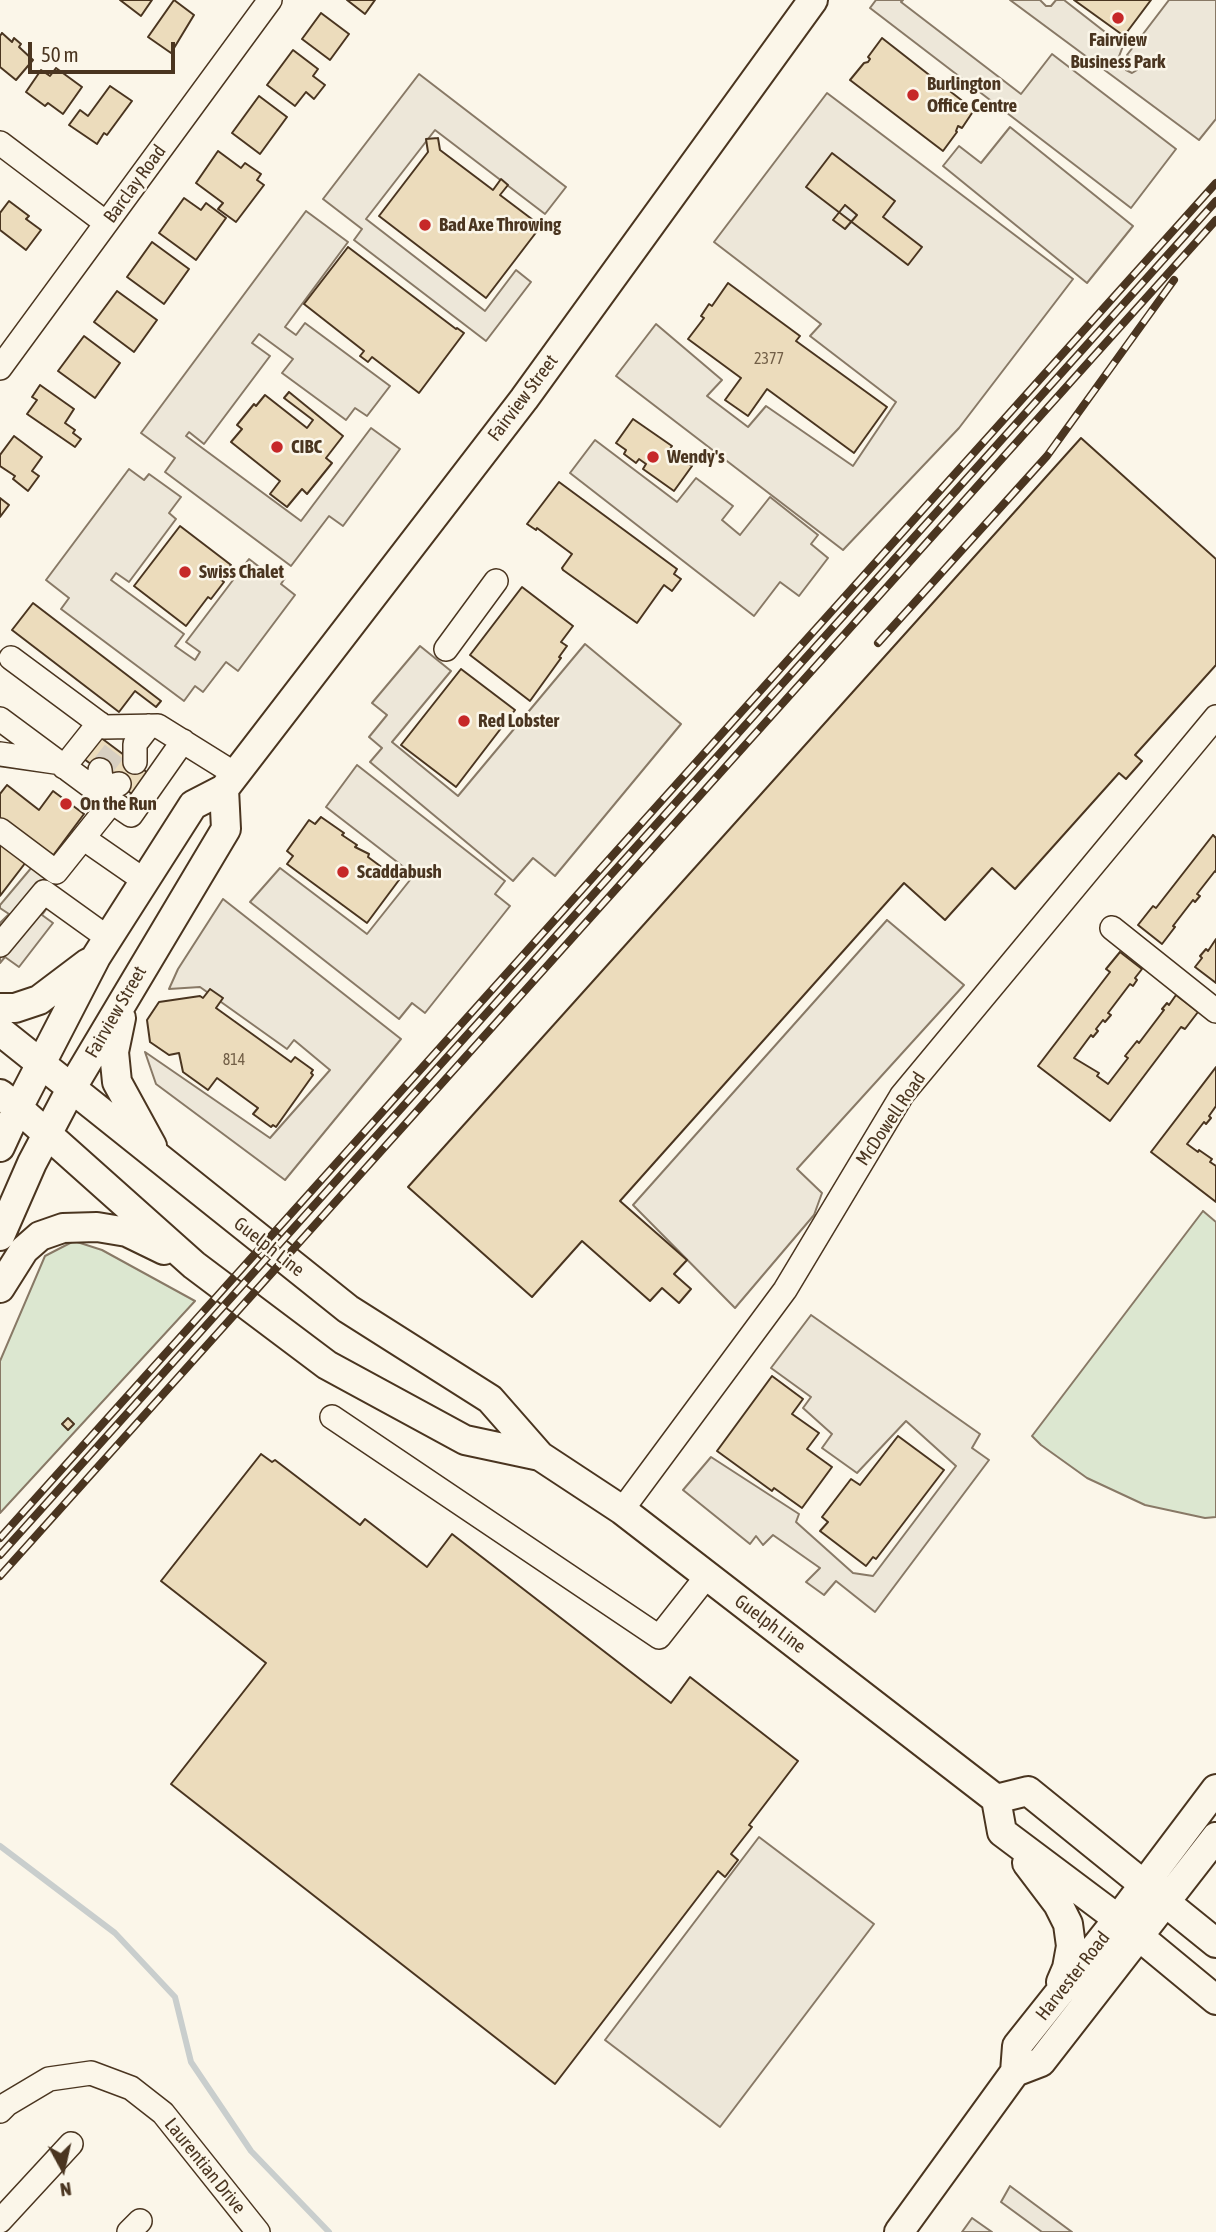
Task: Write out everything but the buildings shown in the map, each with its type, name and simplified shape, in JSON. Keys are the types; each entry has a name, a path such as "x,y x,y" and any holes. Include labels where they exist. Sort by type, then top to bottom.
{"main road":[{"name":"Fairview Street","path":"0,1147 9,1101 41,1064 102,948 193,805 230,782 524,399 813,0"},
{"name":"Fairview Street","path":"0,1236 32,1163 71,1090 226,829 230,782"},
{"path":"0,1008 15,1008 39,1000 102,948"},
{"path":"128,990 114,1052 117,1082 159,1157"},
{"name":"Guelph Line","path":"0,1031 348,1309 490,1399 540,1456 622,1510 996,1799"},
{"name":"Guelph Line","path":"9,1101 194,1265 327,1365 465,1440 540,1456"},
{"path":"0,1288 24,1251 40,1236 63,1228 97,1227 127,1232 194,1265"},
{"path":"1154,1893 1216,1789"},
{"path":"1051,2004 1067,1968 1071,1946 1068,1924 1058,1904 1002,1832 996,1799 1028,1791 1216,1943"},
{"path":"1002,1832 1129,1927 1216,2000"},
{"path":"1154,1893 1216,1837"},
{"name":"Harvester Road","path":"1015,2072 1041,2062 1154,1893"},
{"name":"Harvester Road","path":"899,2232 1015,2072 1017,2046 1051,2004 1129,1927"}],"street":[{"name":"Barclay Road","path":"0,368 264,2"},
{"path":"0,143 106,223"},
{"path":"446,649 496,581"},
{"path":"11,658 104,727 158,726 183,741 230,782"},
{"name":"McDowell Road","path":"622,1510 785,1290 902,1095 1216,717"},
{"path":"0,719 61,765 106,787 131,815 183,741"},
{"path":"61,765 99,723"},
{"path":"128,752 149,726"},
{"path":"0,754 61,765"},
{"path":"0,830 57,872 83,838 106,787"},
{"path":"83,838 145,881"},
{"path":"0,945 44,892 102,948"},
{"path":"1112,928 1216,1011"},
{"path":"332,1417 659,1637 707,1576"},
{"name":"Laurentian Drive","path":"0,2111 49,2079 91,2073 131,2088 163,2113 251,2229"},
{"path":"0,2221 71,2144"}],"green space":[{"path":"1203,1211 1216,1222 1216,1517 1205,1518 1145,1505 1087,1478 1032,1436"},
{"path":"74,1241 102,1250 195,1301 0,1513 0,1361 45,1256"}],"shaded area":[{"path":"876,0 903,0 901,2 1021,94 1052,54 1176,149 1131,208 870,8"},
{"path":"1010,0 1040,0 1046,6 1051,6 1056,0 1064,0 1123,46 1118,59 1126,70 1132,73 1137,70 1138,65 1127,55 1169,0 1216,0 1216,119 1199,140"},
{"path":"419,74 566,187 545,214 435,130 366,219 485,311 516,270 531,282 486,341 354,240 362,229 323,199"},
{"path":"827,93 1073,279 959,428 843,550 616,376 656,324 722,380 707,396 748,427 766,406 853,466 896,402 810,336 821,324 714,242"},
{"path":"1010,127 1133,226 1087,283 943,166 959,146 981,163"},
{"path":"306,211 348,242 285,327 296,335 305,323 390,386 367,416 355,408 346,420 282,373 293,359 259,334 252,343 270,356 204,444 189,432 186,436 301,521 371,428 400,449 343,526 329,516 291,566 165,472 175,458 141,433"},
{"path":"595,440 677,502 696,478 733,506 722,520 740,535 770,497 818,535 811,544 828,558 799,596 780,582 754,616 570,473"},
{"path":"129,469 144,480 149,474 181,497 169,513 176,519 129,582 116,573 111,580 184,634 175,646 195,660 200,652 186,642 249,559 262,569 266,564 285,578 281,584 295,595 238,671 226,662 203,692 195,686 184,701 61,609 69,598 46,580"},
{"path":"585,644 681,724 555,876 533,858 513,881 370,762 382,748 369,737 387,715 372,703 420,646 451,671 392,742 458,796"},
{"path":"357,765 505,881 495,894 510,906 425,1013 412,1003 399,1019 250,902 280,868 367,934 414,875 326,807"},
{"path":"32,867 60,890 42,915 53,923 19,967 5,957 0,963 0,923 9,914 0,908 0,905"},
{"path":"223,899 401,1039 285,1180 156,1084 145,1052 270,1138 330,1070 294,1040 287,1049 200,987 169,989 178,969"},
{"path":"887,920 964,985 797,1169 822,1193 814,1215 735,1308 633,1205"},
{"path":"811,1315 980,1434 972,1448 989,1460 875,1612 836,1581 824,1595 806,1582 820,1568 773,1535 763,1545 756,1536 750,1544 683,1490 711,1457 799,1514 796,1522 853,1573 873,1576 956,1466 906,1421 857,1473 822,1448 832,1434 803,1408 811,1397 771,1368"},
{"path":"759,1837 874,1924 720,2127 605,2040"},
{"path":"1010,2186 1072,2232 1042,2232 1001,2202"},
{"path":"972,2218 992,2232 962,2232"}],"waterway":[{"path":"0,1846 115,1933 175,1997 191,2062 251,2151 329,2232"}],"tunnel":[{"path":"100,770 116,749"}],"railway":[{"path":"0,1538 1216,183"},
{"path":"0,1555 1216,201"},
{"path":"0,1576 1216,220"},
{"path":"878,643 1047,456 1174,280"}],"place":[{"name":"Fairview Business Park","path":"1118,18"},
{"name":"Burlington Office Centre","path":"913,95"},
{"name":"Bad Axe Throwing","path":"425,225"},
{"name":"CIBC","path":"277,447"},
{"name":"Wendy's","path":"653,457"},
{"name":"Swiss Chalet","path":"185,572"},
{"name":"Red Lobster","path":"464,721"},
{"name":"On the Run","path":"66,804"},
{"name":"Scaddabush","path":"343,872"}]}
